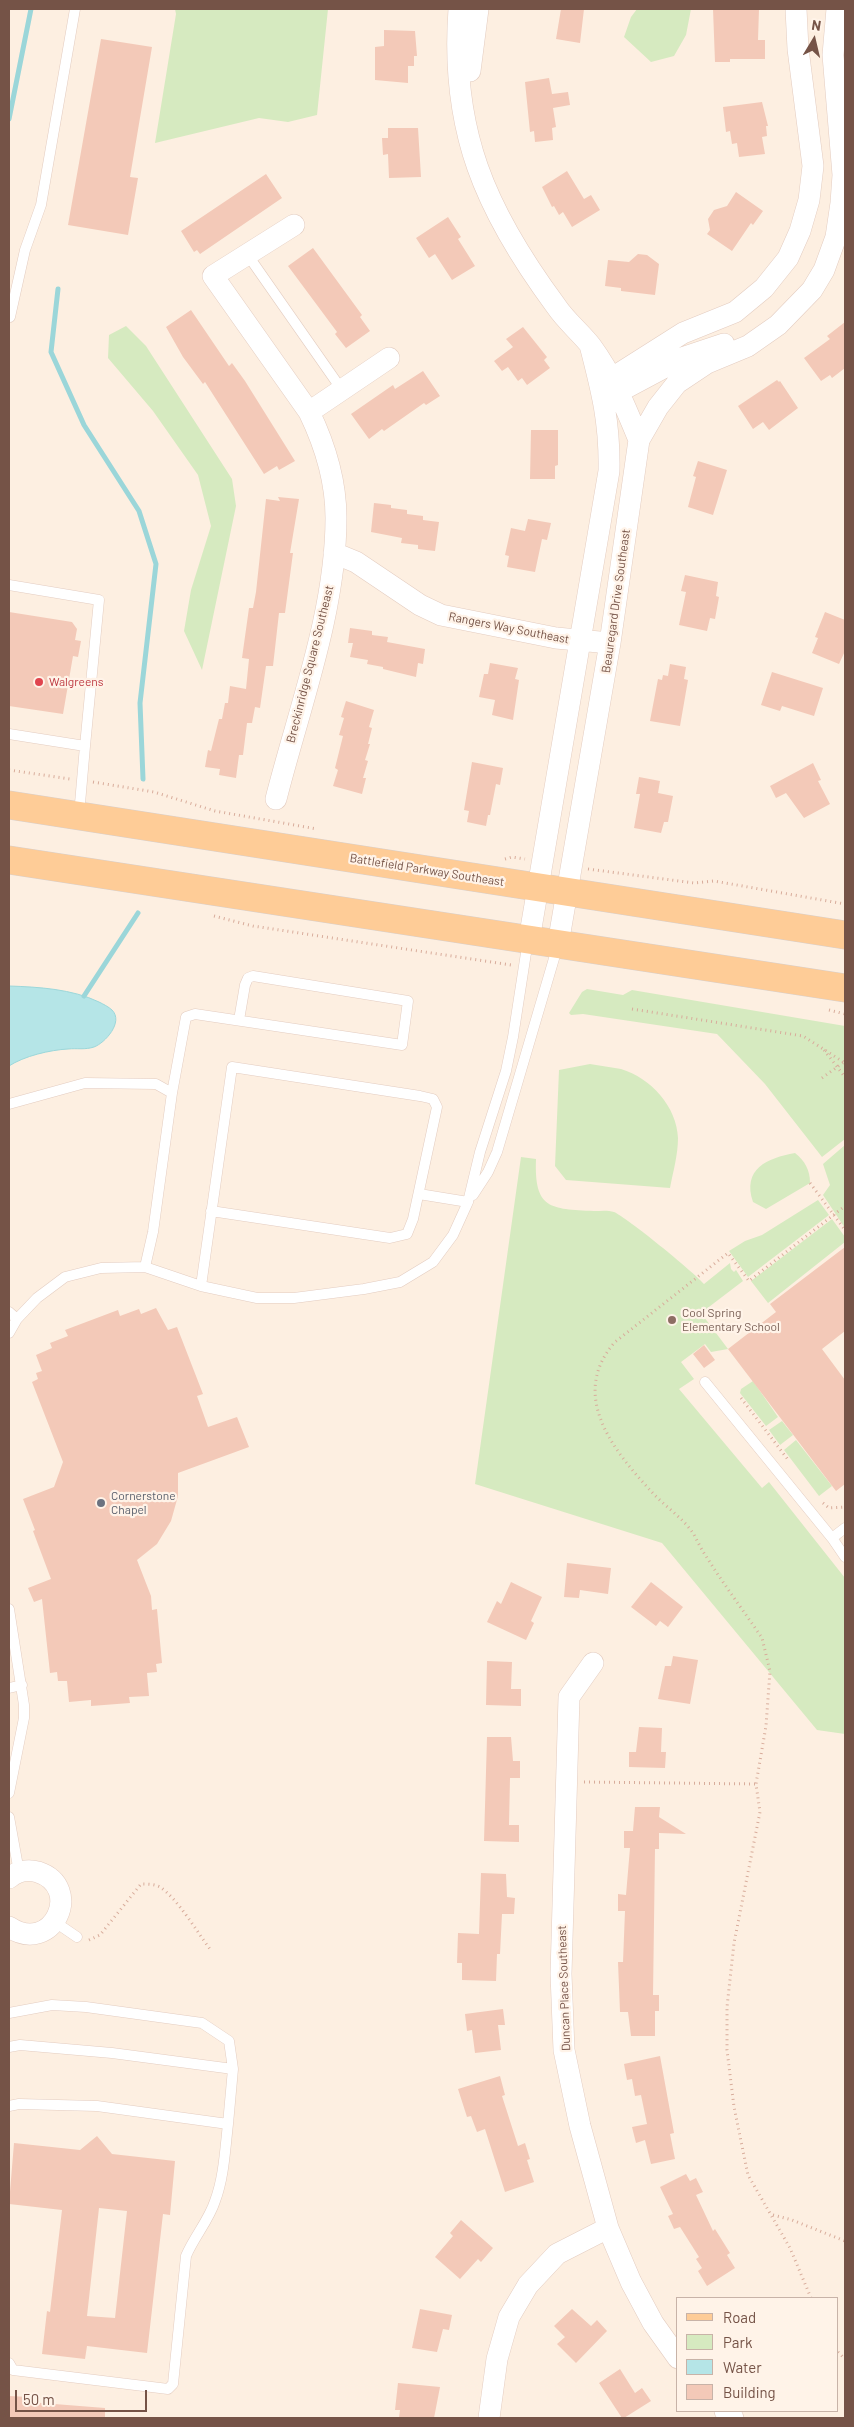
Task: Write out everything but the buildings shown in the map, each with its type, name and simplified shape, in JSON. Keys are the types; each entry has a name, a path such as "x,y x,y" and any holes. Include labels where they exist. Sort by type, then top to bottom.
{"main road":[{"name":"Battlefield Parkway Southeast","path":"9,805 79,816 540,875 845,935"},
{"path":"9,860 845,988"}],"street":[{"path":"459,9 457,36 458,89 468,139 484,186 527,265 557,308 590,345 609,388 640,440"},
{"path":"468,139 472,44 478,9"},
{"path":"609,388 683,333 735,312 764,288 788,258 800,231 809,200 813,166 798,49 796,9"},
{"name":"Beauregard Drive Southeast","path":"558,944 571,880 610,643 640,440 658,407 677,383 707,363 748,346 778,325 812,290 824,270 836,237 843,175 834,85 833,55 837,9"},
{"name":"Breckinridge Square Southeast","path":"276,799 327,602 334,553 336,516 333,490 327,459 309,412 213,276 294,225"},
{"name":"Beauregard Drive Southeast","path":"609,388 708,348 746,339 778,325"},
{"path":"309,412 389,358"},
{"path":"529,940 609,471 609,388"},
{"name":"Rangers Way Southeast","path":"334,553 356,562 420,605 441,615 556,638 610,643"},
{"name":"Duncan Place Southeast","path":"593,1663 569,1697 561,1974 564,2050 580,2126 608,2228 630,2282 653,2323 676,2355"},
{"path":"11,1931 33,1934 41,1932 55,1922 61,1903 55,1884 42,1874 29,1870 14,1875"},
{"path":"489,2418 497,2359 509,2317 528,2285 557,2254 608,2228"}],"lane":[{"path":"9,320 25,250 41,204 75,9"},
{"path":"247,254 342,390"},
{"path":"9,585 98,600 79,816"},
{"path":"9,734 85,746"},
{"path":"468,1202 480,1152 508,1063 529,940"},
{"path":"9,1333 18,1319 37,1298 65,1277 102,1268 145,1268 201,1286 257,1298 294,1298 400,1282 433,1262 453,1235 468,1202 488,1172 497,1152 558,944"},
{"path":"145,1268 159,1192 172,1093 186,1017 195,1014 402,1044 408,1001 253,976 248,978 245,985 239,1020"},
{"path":"201,1286 211,1211 232,1067 432,1099 437,1107 414,1219 407,1234 390,1238 211,1211"},
{"path":"9,1104 85,1083 156,1084 172,1093"},
{"path":"419,1194 468,1202"},
{"path":"9,1312 18,1319"},
{"path":"705,1382 832,1538 845,1557"},
{"path":"832,1538 845,1528"},
{"path":"9,1609 22,1685 24,1718 9,1792"},
{"path":"9,1688 22,1685"},
{"path":"9,1818 14,1875"},
{"path":"55,1922 77,1937"},
{"path":"9,2013 52,2005 77,2006 202,2023 229,2041 233,2069 220,2185 214,2204 194,2237 186,2256 173,2384 168,2389 13,2370 9,2363"},
{"path":"9,2047 20,2045 112,2053 233,2069"},
{"path":"9,2106 19,2104 97,2106 228,2124"}],"path":[{"path":"9,770 154,792 215,811 318,830"},
{"path":"502,860 512,857 540,875"},
{"path":"571,880 694,883 714,881 845,904"},
{"path":"632,1009 803,1036 844,1062 822,1078"},
{"path":"823,1047 845,1077"},
{"path":"810,1183 845,1230"},
{"path":"812,2297 790,2248 748,2175 734,2107 727,2050 727,2007 734,1943 760,1812 756,1784 769,1694 770,1671 762,1638 704,1554 692,1532 649,1489 607,1436 596,1406 595,1386 597,1369 606,1352 616,1342 728,1253 749,1280 845,1206"},
{"path":"741,1398 792,1465"},
{"path":"820,1502 830,1508 845,1507"},
{"path":"566,1782 756,1784"},
{"path":"77,1937 87,1940 100,1935 141,1884 148,1884 159,1887 169,1895 210,1949"},
{"path":"772,2215 792,2220 845,2241"}],"green space":[{"path":"175,9 328,9 317,115 288,122 259,118 155,143 176,14"},
{"path":"637,9 691,9 686,35 674,56 651,62 624,37 631,17"},
{"path":"126,326 146,346 232,479 236,506 202,670 184,631 191,590 211,526 198,475 153,411 108,358 109,335"},
{"path":"587,989 623,995 632,990 845,1026 845,1139 822,1157 765,1084 717,1034 583,1014 571,1015 569,1013 582,992"},
{"path":"590,1064 621,1069 632,1073 652,1087 667,1105 673,1115 678,1138 670,1188 566,1180 555,1166 559,1070"},
{"path":"845,1145 845,1228 823,1195 830,1185 823,1164"},
{"path":"795,1153 806,1166 810,1183 766,1209 753,1202 750,1191 751,1181 759,1167 775,1158"},
{"path":"521,1157 536,1159 538,1188 542,1197 548,1203 566,1209 614,1212 660,1245 704,1284 730,1263 731,1269 734,1272 736,1270 743,1281 701,1313 728,1349 711,1352 705,1344 681,1362 694,1379 679,1389 762,1488 769,1482 845,1578 845,1734 817,1730 662,1543 475,1484"},
{"path":"818,1200 829,1215 748,1277 729,1251 745,1241 762,1235"},
{"path":"832,1219 845,1237 845,1242 768,1303 751,1281"},
{"path":"753,1381 778,1417 766,1426 740,1393 741,1389"},
{"path":"782,1421 793,1435 780,1445 769,1430"},
{"path":"796,1440 832,1486 819,1496 784,1450"}],"water":[{"path":"9,986 55,990 89,998 112,1010 116,1020 112,1032 94,1047 45,1052 22,1059 9,1066"}],"waterway":[{"path":"9,119 31,9"},
{"path":"58,289 51,352 84,425 139,511 156,564 140,703 143,779"},
{"path":"84,996 138,913"}],"place":[{"name":"Walgreens","path":"39,682"},
{"name":"Cool Spring Elementary School","path":"672,1320"},
{"name":"Cornerstone Chapel","path":"101,1503"}]}
